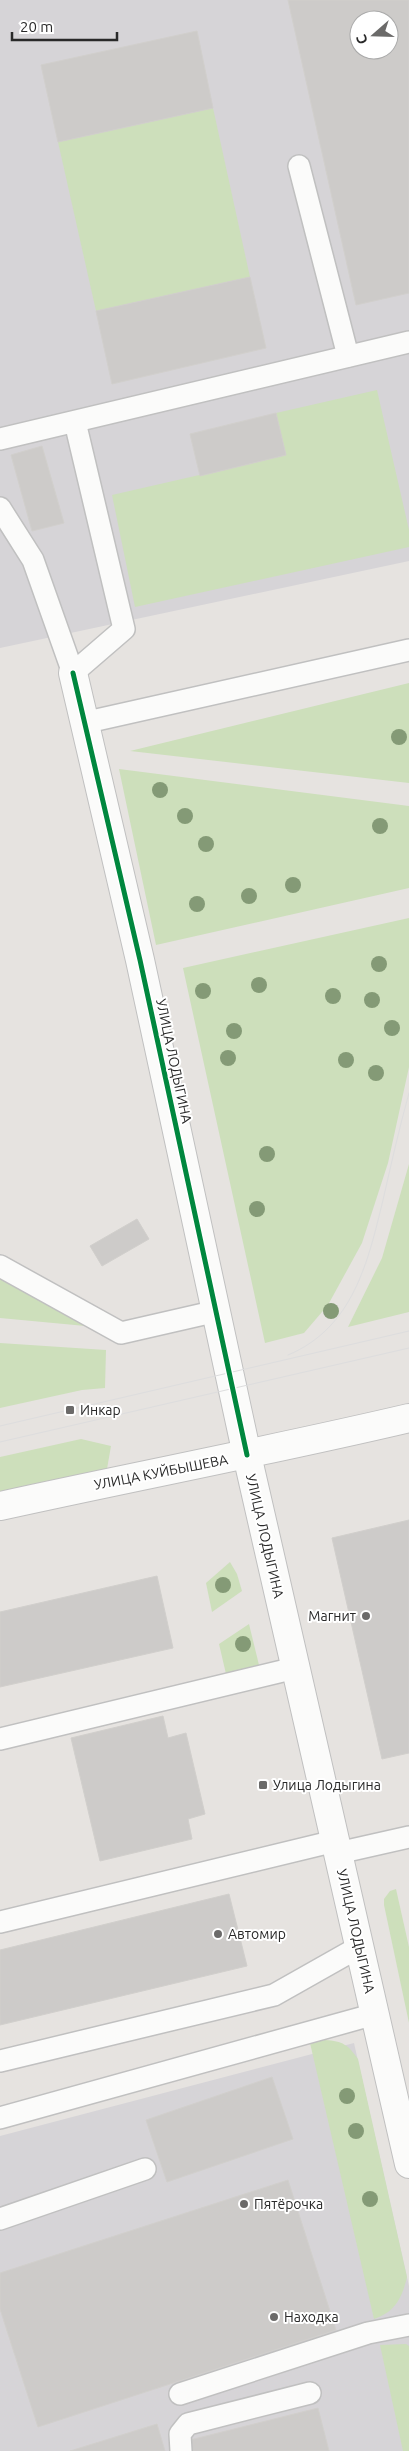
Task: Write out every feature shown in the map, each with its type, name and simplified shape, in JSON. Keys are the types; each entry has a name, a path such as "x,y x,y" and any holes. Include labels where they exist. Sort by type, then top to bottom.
{"main road":[{"name":"УЛИЦА ЛОДЫГИНА","path":"73,674 140,960 217,1311 246,1455 409,2164"},
{"name":"УЛИЦА КУЙБЫШЕВА","path":"0,1506 146,1474 246,1455 409,1418"}],"lane":[{"path":"299,166 348,356"},
{"path":"0,439 409,342"},
{"path":"0,508 33,560 73,674 124,629 74,422"},
{"path":"84,723 409,650"},
{"path":"0,1266 122,1333 217,1311"},
{"path":"0,1739 295,1668"},
{"path":"0,1922 337,1847 409,1837"},
{"path":"0,2061 274,1995 359,1947"},
{"path":"0,2118 375,2014"},
{"path":"0,2219 145,2169"},
{"path":"180,2394 368,2333 409,2325"},
{"path":"181,2451 180,2434 188,2424 310,2393"}],"shaded area":[{"path":"0,0 409,0 409,561 0,648"},
{"path":"354,2043 409,2286 409,2451 0,2451 0,2136"}],"green space":[{"path":"213,108 250,277 96,311 58,142"},
{"path":"377,390 409,530 409,547 135,607 112,495 286,455 276,413"},
{"path":"409,683 409,783 130,751"},
{"path":"119,769 409,806 409,888 156,945"},
{"path":"409,918 409,1067 388,1163 362,1243 328,1305 304,1333 265,1343 183,968"},
{"path":"409,1164 409,1312 348,1327 382,1258"},
{"path":"0,1273 96,1327 0,1318"},
{"path":"0,1343 106,1350 105,1388 82,1390 0,1408"},
{"path":"81,1439 111,1446 107,1469 0,1493 0,1457"},
{"path":"230,1562 237,1574 242,1591 212,1612 206,1583"},
{"path":"249,1624 259,1665 246,1671 226,1674 219,1644"},
{"path":"396,1889 409,1947 409,2023 384,1905 384,1899 390,1891"},
{"path":"325,2040 336,2041 344,2045 358,2059 407,2277 400,2298 392,2308 374,2319 310,2043"},
{"path":"406,2344 409,2346 409,2451 403,2451 380,2345"}],"building":[{"path":"288,0 409,0 409,293 356,305"},
{"path":"197,31 213,108 58,142 41,65"},
{"path":"250,277 266,348 112,384 96,311"},
{"path":"276,413 286,455 200,476 190,434"},
{"path":"42,446 64,523 32,531 11,455"},
{"path":"137,1219 149,1239 102,1266 90,1246"},
{"path":"409,1520 409,1753 382,1759 332,1538"},
{"path":"157,1576 173,1648 0,1687 0,1612"},
{"path":"163,1716 168,1738 186,1733 205,1814 188,1819 192,1839 100,1861 71,1738"},
{"path":"229,1894 247,1966 0,2025 0,1950"},
{"path":"272,2077 293,2139 167,2182 146,2120"},
{"path":"288,2180 336,2330 38,2427 0,2309 0,2273"},
{"path":"318,2408 329,2451 189,2451 186,2441"},
{"path":"157,2424 165,2451 70,2451"}],"tram line":[{"path":"288,1355 310,1343 328,1328 343,1310 354,1291 371,1247 409,1093"},
{"path":"0,1426 409,1331"},
{"path":"0,1442 409,1348"}],"cycle path":[{"path":"73,673 140,960 247,1455"}],"place":[{"name":"Инкар","path":"70,1410"},
{"name":"Магнит","path":"366,1616"},
{"name":"Улица Лодыгина","path":"263,1785"},
{"name":"Автомир","path":"218,1934"},
{"name":"Пятёрочка","path":"244,2204"},
{"name":"Находка","path":"274,2317"}]}
